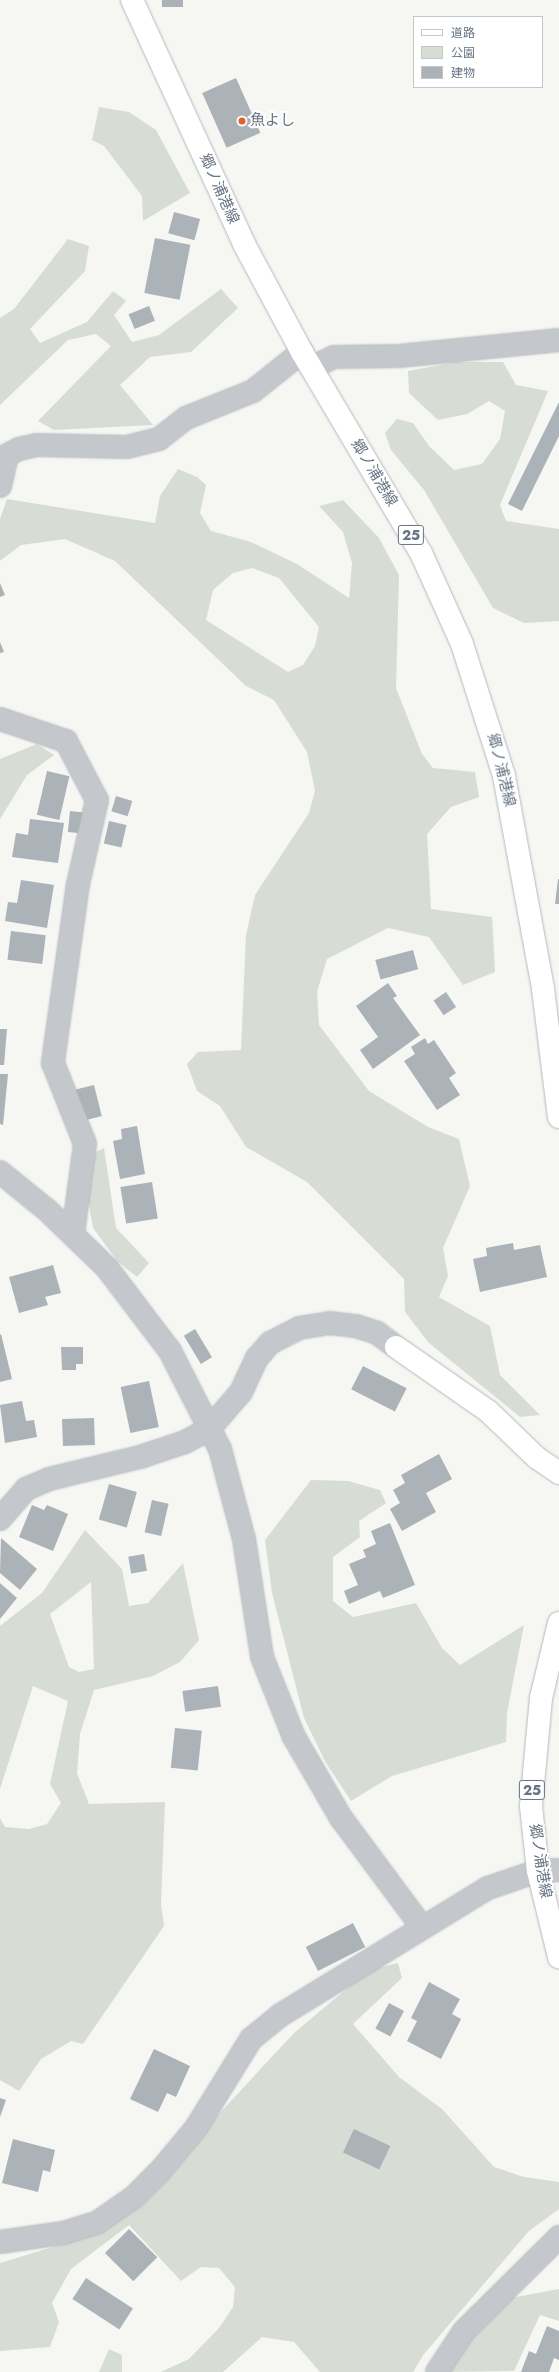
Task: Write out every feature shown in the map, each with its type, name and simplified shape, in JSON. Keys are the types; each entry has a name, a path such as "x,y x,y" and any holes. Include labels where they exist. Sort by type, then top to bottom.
{"main road":[{"name":"郷ノ浦港線","path":"132,0 244,244 306,360 421,553 462,644 486,712 504,776 529,904 559,1117"},
{"path":"396,1347 482,1406 537,1458 559,1473"},
{"name":"郷ノ浦港線","path":"559,1623 534,1751 532,1806 549,1870 559,1957"}],"street":[{"path":"0,486 3,459 19,449 38,446 127,447 159,438 186,418 253,391 306,360 334,357 399,356 559,340"},
{"path":"0,719 66,741 97,800 78,884 52,1063 85,1144 73,1234"},
{"path":"0,1172 73,1234 107,1268 155,1328 220,1449 244,1539 262,1657 294,1737 341,1818 422,1927"},
{"path":"0,1519 26,1489 49,1479 140,1457 185,1442 209,1429 241,1392 261,1353 270,1344 299,1328 330,1323 356,1326 377,1333 396,1347"},
{"path":"0,2242 63,2233 98,2222 134,2197 196,2128 251,2039 318,1990 488,1888 549,1870"},
{"path":"437,2372 464,2331 559,2237"}],"green space":[{"path":"99,107 129,112 156,130 190,193 143,221 142,196 104,146 92,140"},
{"path":"68,239 89,246 85,271 30,329 40,343 87,322 113,291 126,301 114,315 132,342 159,335 221,289 238,308 191,352 150,357 120,385 153,425 54,430 38,421 111,346 96,334 68,340 0,405 0,318 14,309"},
{"path":"456,362 503,362 516,385 548,391 500,505 506,521 559,529 559,621 524,623 493,608 424,490 391,450 385,433 397,419 413,423 429,446 454,470 482,464 500,439 505,411 489,401 467,414 438,420 409,393 408,371"},
{"path":"178,469 197,477 206,485 200,513 211,531 251,542 297,564 349,598 352,563 343,532 319,506 343,500 379,538 399,575 396,688 422,754 433,768 475,772 479,797 451,807 427,834 431,909 492,917 495,972 463,985 429,937 388,928 327,959 317,992 319,1025 369,1091 428,1127 459,1139 470,1186 443,1248 448,1276 439,1297 490,1326 500,1375 540,1415 520,1417 429,1343 405,1312 404,1279 307,1182 246,1147 220,1106 197,1091 187,1064 198,1052 241,1050 246,935 255,895 309,813 315,791 307,752 274,700 246,686 115,561 65,539 21,545 0,561 0,519 7,499 155,523 160,496","holes":["252,568 279,578 319,627 315,646 303,665 288,672 206,620 213,590 233,573"]},
{"path":"37,744 54,755 27,775 0,819 0,759"},
{"path":"104,1148 116,1228 149,1263 137,1277 118,1262 93,1228 88,1200 90,1155"},
{"path":"311,1480 348,1481 380,1490 386,1503 359,1521 360,1537 333,1557 333,1601 353,1617 416,1603 442,1648 460,1665 524,1625 507,1713 506,1742 392,1776 351,1801 326,1763 304,1718 272,1593 265,1540"},
{"path":"85,1530 122,1569 129,1606 148,1603 183,1563 199,1640 180,1662 153,1676 94,1690 80,1734 77,1773 89,1804 165,1802 161,1904 164,1926 83,2044 71,2041 41,2059 19,2091 0,2080 0,1818 5,1827 29,1829 47,1824 61,1803 50,1784 68,1701 33,1686 0,1789 0,1626 42,1593","holes":["91,1582 94,1669 79,1672 69,1667 50,1614"]},
{"path":"398,1963 402,1978 353,2024 399,2077 442,2109 494,2167 524,2177 559,2182 559,2209 529,2231 424,2354 413,2372 320,2372 294,2342 262,2337 223,2372 161,2372 189,2359 219,2328 233,2307 235,2287 219,2268 201,2267 181,2281 129,2225 71,2269 52,2303 59,2322 50,2347 0,2351 0,2263 85,2237 203,2131 294,2033 369,1970"},
{"path":"559,2289 559,2321 540,2315 514,2371 445,2372 460,2346 506,2299"},
{"path":"109,2349 122,2355 122,2372 99,2372"}],"building":[{"path":"162,0 183,0 183,7 162,7"},
{"path":"236,78 260,133 227,148 202,93"},
{"path":"174,212 200,219 194,240 168,233"},
{"path":"155,238 190,245 180,300 144,293"},
{"path":"149,306 155,321 135,329 129,314"},
{"path":"559,402 559,436 522,511 508,504"},
{"path":"0,583 5,595 0,597"},
{"path":"0,642 4,652 0,653"},
{"path":"47,771 69,776 59,820 37,815"},
{"path":"116,796 132,801 128,816 111,811"},
{"path":"70,811 88,813 86,834 68,832"},
{"path":"30,819 64,823 58,863 12,857 16,833 28,835"},
{"path":"109,821 127,825 121,847 104,843"},
{"path":"558,879 559,904 555,904"},
{"path":"21,880 54,885 47,928 5,921 8,902 17,903"},
{"path":"11,931 46,935 42,964 7,960"},
{"path":"413,950 418,969 381,979 375,960"},
{"path":"388,983 397,996 393,998 420,1035 373,1069 360,1050 378,1037 356,1006"},
{"path":"446,992 456,1007 444,1015 434,1000"},
{"path":"0,1029 7,1029 4,1065 0,1065"},
{"path":"425,1038 428,1044 434,1040 456,1073 449,1078 460,1095 437,1110 404,1061 415,1054 411,1047"},
{"path":"0,1074 8,1074 3,1125 0,1124"},
{"path":"94,1085 102,1116 81,1121 74,1090"},
{"path":"137,1126 145,1174 120,1179 113,1141 122,1139 121,1129"},
{"path":"152,1182 158,1219 126,1224 120,1187"},
{"path":"513,1243 514,1250 540,1245 547,1277 480,1292 473,1259 487,1256 486,1248"},
{"path":"53,1265 61,1293 45,1297 48,1305 19,1313 9,1277"},
{"path":"195,1329 212,1357 201,1364 184,1336"},
{"path":"1,1334 12,1379 0,1382 0,1335"},
{"path":"61,1347 83,1347 83,1364 76,1364 76,1370 62,1370"},
{"path":"363,1366 407,1388 395,1411 351,1389"},
{"path":"149,1381 159,1427 130,1433 121,1387"},
{"path":"22,1401 26,1421 34,1420 37,1437 5,1443 0,1405"},
{"path":"94,1418 95,1445 63,1446 62,1419"},
{"path":"439,1454 452,1479 426,1493 436,1512 402,1531 390,1509 400,1503 393,1490 405,1483 401,1475"},
{"path":"109,1484 137,1492 127,1528 99,1520"},
{"path":"152,1500 169,1504 161,1536 145,1532"},
{"path":"32,1505 44,1510 47,1505 68,1514 53,1551 19,1537"},
{"path":"390,1523 415,1585 383,1598 380,1591 349,1604 344,1591 358,1585 349,1564 366,1557 363,1550 376,1544 371,1531"},
{"path":"1,1538 37,1569 20,1590 0,1573"},
{"path":"144,1554 147,1571 131,1574 128,1557"},
{"path":"0,1583 17,1598 0,1619"},
{"path":"218,1686 221,1707 185,1712 182,1691"},
{"path":"175,1728 202,1731 198,1771 171,1768"},
{"path":"353,1923 365,1947 318,1971 306,1947"},
{"path":"429,1982 460,1999 452,2014 461,2019 441,2059 407,2041 417,2021 411,2018"},
{"path":"389,2003 404,2011 390,2037 375,2029"},
{"path":"154,2049 190,2066 176,2097 167,2093 158,2112 130,2099"},
{"path":"0,2098 6,2100 0,2117"},
{"path":"354,2129 390,2146 379,2169 343,2153"},
{"path":"13,2139 55,2150 50,2172 43,2170 38,2192 2,2183"},
{"path":"129,2229 157,2257 133,2281 105,2253"},
{"path":"86,2278 133,2308 119,2329 72,2299"},
{"path":"547,2326 559,2331 559,2360 554,2358 549,2372 521,2372 529,2351 536,2354"}],"place":[{"name":"魚よし","path":"242,121"}]}
